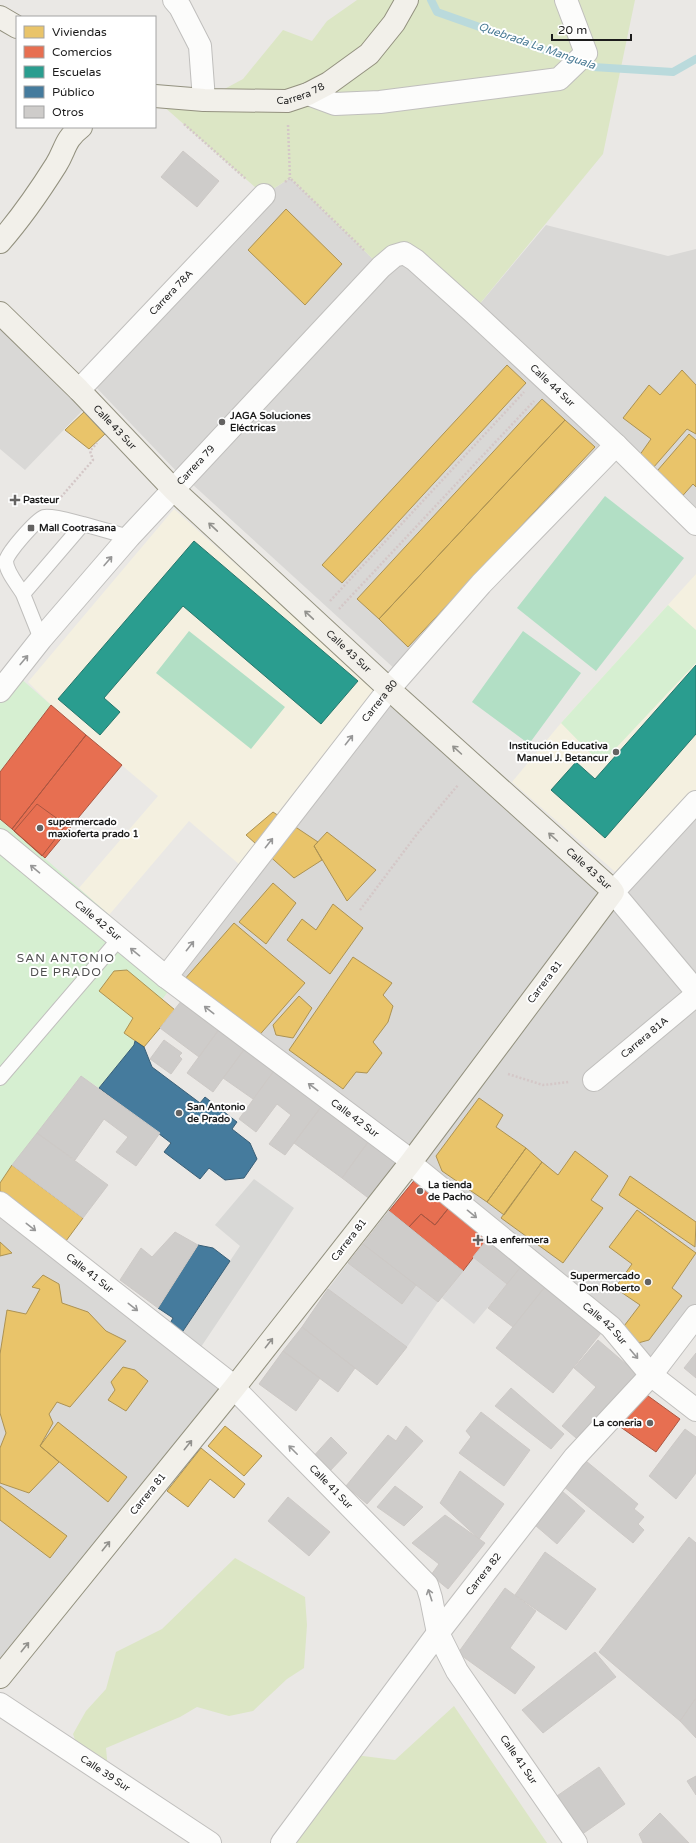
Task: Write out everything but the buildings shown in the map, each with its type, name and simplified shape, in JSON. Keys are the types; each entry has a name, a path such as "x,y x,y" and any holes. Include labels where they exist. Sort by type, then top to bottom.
{"main road":[{"name":"Carrera 78","path":"156,96 204,100 287,101 308,94 329,82 369,54 394,22 407,0"},
{"path":"0,17 16,26"},
{"path":"0,242 20,218 53,170 73,130"},
{"name":"Calle 43 Sur","path":"0,313 79,390 174,490 474,767 613,892"},
{"name":"Carrera 81","path":"0,1677 234,1388 410,1162 613,892"}],"street":[{"path":"174,0 180,7 200,46 204,100"},
{"path":"308,94 335,104 380,102 559,79 586,53 566,0"},
{"name":"Carrera 78A","path":"79,390 264,195"},
{"name":"Carrera 79","path":"0,691 41,640 129,537 381,267 394,256 404,253"},
{"name":"Calle 44 Sur","path":"404,253 415,260 545,379 616,445 696,524"},
{"name":"Carrera 80","path":"166,977 389,689 481,584 616,445"},
{"name":"Carrera 81","path":"613,892 696,802"},
{"name":"Calle 42 Sur","path":"0,840 166,977 410,1162 611,1327 651,1375 696,1410"},
{"name":"Calle 43 Sur","path":"613,892 696,991"},
{"name":"Carrera 81A","path":"594,1080 696,995"},
{"name":"Calle 41 Sur","path":"0,1203 227,1381 426,1585 431,1598 438,1633 457,1671 576,1843"},
{"name":"Carrera 82","path":"282,1843 438,1633 574,1458 651,1375 696,1316"},
{"name":"Calle 39 Sur","path":"0,1704 210,1843"}],"lane":[{"path":"41,640 23,594 8,569 6,560 10,552 36,522 44,517 53,517 83,524 129,537"},
{"path":"23,594 83,524"},
{"path":"0,1078 119,939"}],"path":[{"path":"287,101 290,178 381,267"},
{"path":"180,121 264,195 290,178"},
{"path":"326,606 545,379"},
{"path":"335,614 545,379"},
{"path":"44,517 93,460 90,451 99,442"},
{"path":"360,910 417,834 474,767"},
{"path":"506,1074 543,1085 594,1080"}],"shaded area":[{"path":"290,178 381,267 179,474 91,382 264,195"},
{"path":"546,225 668,256 696,249 696,524 473,312"},
{"path":"404,254 614,445 397,671 191,483"},
{"path":"0,328 83,410 25,470 0,449"},
{"path":"174,509 377,691 247,871 189,821 109,915 79,888 158,796 51,705 28,682"},
{"name":"Institución Educativa Manuel J. Betancur","path":"696,574 696,798 620,876 512,782 561,723"},
{"path":"389,698 621,894 696,810 696,1316 651,1375 611,1327 166,977"},
{"path":"254,1179 294,1208 199,1350 181,1334 240,1246 215,1225"},
{"path":"0,1204 227,1381 0,1677"},
{"path":"473,1257 507,1284 474,1324 442,1298"},
{"path":"348,1263 402,1303 416,1285 438,1302 407,1347 328,1289"}],"green space":[{"path":"357,0 635,0 603,154 473,312 415,260 381,267 290,178 264,195 162,105 204,100 243,79 283,30 312,41 327,21"},
{"path":"605,496 684,558 596,671 517,608"},
{"path":"668,605 696,630 696,663 601,764 561,723"},
{"path":"189,631 285,707 251,749 156,673"},
{"path":"523,631 581,673 529,744 472,702"},
{"path":"10,669 51,705 0,772 0,681"},
{"path":"0,819 163,962 169,990 137,1035 134,1045 99,1088 81,1076 0,1183"},
{"path":"235,1558 305,1597 307,1625 304,1668 287,1679 253,1711 229,1716 197,1707 180,1717 106,1748 108,1770 81,1757 73,1734 86,1711 106,1689 116,1652 162,1629"},
{"path":"454,1706 547,1843 296,1843 355,1755 395,1760"}],"waterway":[{"name":"Quebrada La Manguala","path":"431,0 437,12 593,67 673,72 696,59"}],"place":[{"name":"JAGA Soluciones Eléctricas","path":"222,422"},
{"name":"Pasteur","path":"15,500"},
{"name":"Mall Cootrasana","path":"31,528"},
{"name":"Institución Educativa Manuel J. Betancur","path":"616,752"},
{"name":"supermercado maxioferta prado 1","path":"40,828"},
{"name":"San Antonio de Prado","path":"179,1113"},
{"name":"La tienda de Pacho","path":"420,1191"},
{"name":"La enfermera","path":"478,1240"},
{"name":"Supermercado Don Roberto","path":"648,1282"},
{"name":"La coneria","path":"650,1423"}],"district":[{"name":"SAN ANTONIO DE PRADO","path":"66,965"}]}
